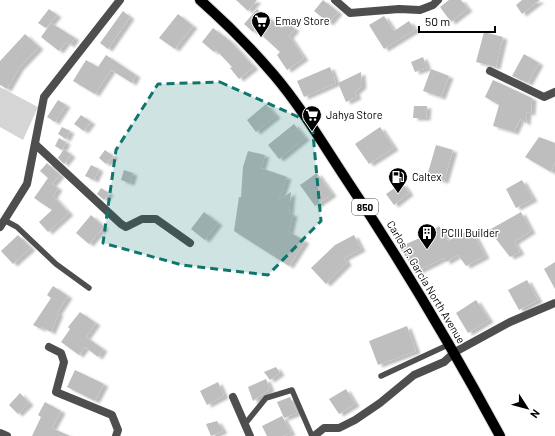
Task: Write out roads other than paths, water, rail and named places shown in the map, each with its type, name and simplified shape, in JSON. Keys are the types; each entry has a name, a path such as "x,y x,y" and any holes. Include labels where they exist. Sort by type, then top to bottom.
{"main road":[{"name":"Carlos P. Garcia North Avenue","path":"200,0 226,23 274,75 300,110 376,224 452,348 500,436"}],"street":[{"path":"2,224 27,184 36,145 44,97 120,0"},
{"path":"335,0 350,13 399,8 420,10 433,5 438,0"},
{"path":"490,71 544,97 555,92"},
{"path":"36,145 121,224 126,227 142,219 156,219 190,243"},
{"path":"313,436 324,428 339,428 355,420 414,375 444,362 452,348 555,303"},
{"path":"49,347 61,353 64,362 56,392 112,415 118,430 116,436"},
{"path":"233,396 250,436"},
{"path":"0,433 6,436"}],"lane":[{"path":"2,224 17,227 56,264 89,288"},
{"path":"381,376 452,348"},
{"path":"245,424 266,398 292,390 313,436"}],"place":[{"name":"Emay Store","path":"261,38"},
{"name":"Jahya Store","path":"312,132"},
{"name":"Caltex","path":"398,194"},
{"name":"PCIII Builder","path":"427,250"}]}
